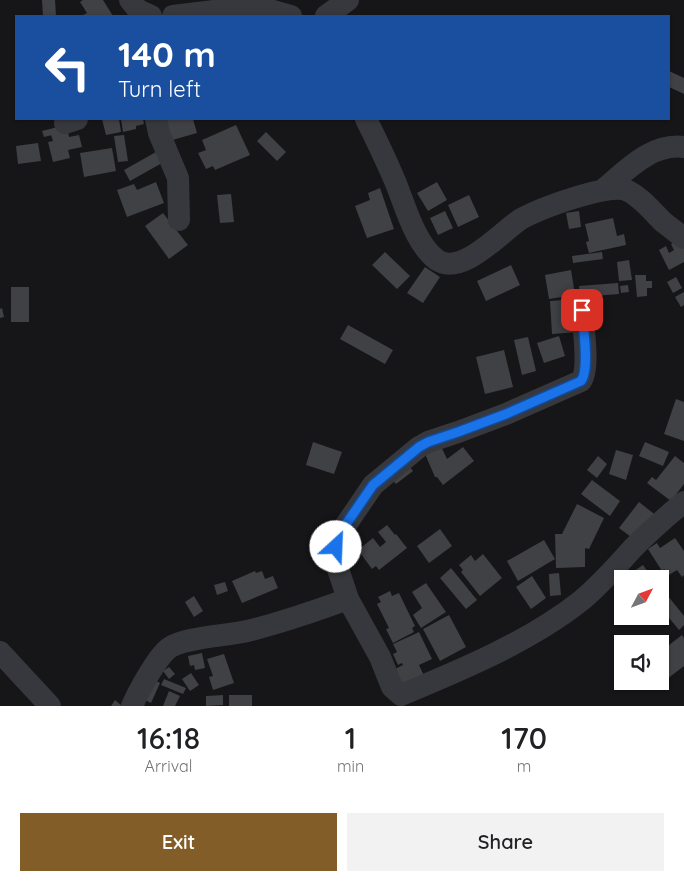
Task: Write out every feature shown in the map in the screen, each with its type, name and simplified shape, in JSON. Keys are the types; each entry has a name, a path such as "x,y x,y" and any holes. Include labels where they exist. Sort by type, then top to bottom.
{"street":[{"path":"327,15 348,0"},
{"path":"181,15 238,8 266,9 288,15"},
{"path":"156,120 158,133 178,178 179,220"},
{"path":"366,120 395,180 420,240 436,260 450,264 477,254 519,221 535,212 604,189 642,158 664,148 684,147"},
{"path":"604,189 626,190 684,238"},
{"path":"582,310 585,362 584,376 581,381 506,414 419,447 373,485 342,530 336,547 338,569 348,599 380,657 392,687 401,695 509,646 544,626 581,601 597,587 635,546 684,502"},
{"path":"132,706 145,680 171,647 295,618 348,599"},
{"path":"0,652 50,706"}],"building":[{"path":"42,0 55,0 56,15 43,15"},
{"path":"83,0 103,0 112,15 83,15 87,13 80,2"},
{"path":"670,71 684,78 684,94 670,87"},
{"path":"102,120 119,120 121,132 106,135"},
{"path":"121,120 143,120 144,124 136,126 136,129 123,132"},
{"path":"162,120 193,120 197,133 169,141"},
{"path":"236,125 250,155 215,170 213,166 206,169 198,153 206,150 202,140"},
{"path":"58,127 60,133 44,137 42,131"},
{"path":"68,131 69,137 79,135 82,147 68,150 70,158 53,162 48,142 53,141 51,135"},
{"path":"266,132 286,152 277,161 257,141"},
{"path":"124,135 128,161 118,162 114,136"},
{"path":"38,143 41,161 18,164 16,146"},
{"path":"112,148 116,171 84,177 80,153"},
{"path":"156,152 162,163 130,181 124,170"},
{"path":"156,182 164,203 127,217 117,190 134,184 137,190"},
{"path":"437,182 447,200 428,211 417,193"},
{"path":"380,188 394,229 367,238 355,206 370,200 368,193"},
{"path":"231,194 234,222 220,223 217,195"},
{"path":"469,195 479,217 458,227 448,205"},
{"path":"445,211 453,228 438,235 430,218"},
{"path":"579,211 581,227 569,229 566,213"},
{"path":"163,213 188,245 169,259 145,226"},
{"path":"613,218 617,236 624,234 626,245 589,253 586,242 589,241 585,224"},
{"path":"680,239 684,246 684,262 669,270 659,250 666,246 669,253 674,250 671,244"},
{"path":"385,252 410,276 397,289 372,265"},
{"path":"602,252 603,259 573,263 572,256"},
{"path":"629,260 632,280 619,281 617,262"},
{"path":"511,265 520,285 486,301 477,281"},
{"path":"425,267 440,277 423,303 407,293"},
{"path":"571,270 575,295 549,299 545,275"},
{"path":"635,275 646,275 646,281 652,281 652,288 647,288 647,296 637,297"},
{"path":"676,277 682,288 673,293 667,282"},
{"path":"618,283 619,294 580,297 579,286"},
{"path":"628,285 629,292 621,293 620,286"},
{"path":"11,287 29,287 29,322 11,322"},
{"path":"684,292 684,305 681,307 675,297"},
{"path":"576,299 578,332 552,334 550,301"},
{"path":"2,308 4,317 0,318 0,309"},
{"path":"348,325 393,350 385,364 340,339"},
{"path":"559,336 565,356 544,363 537,343"},
{"path":"528,337 536,371 522,375 514,340"},
{"path":"504,350 513,387 485,394 476,357"},
{"path":"676,399 684,402 684,441 664,434"},
{"path":"438,440 447,459 463,447 474,461 443,485 435,477 422,447"},
{"path":"313,442 342,452 334,474 306,465"},
{"path":"645,442 669,452 663,466 639,456"},
{"path":"616,450 633,455 626,480 609,474"},
{"path":"598,456 607,464 597,478 587,470"},
{"path":"675,456 684,463 684,484 671,501 647,483 652,477 656,480"},
{"path":"406,462 413,471 396,484 389,476"},
{"path":"592,480 620,501 610,516 581,494"},
{"path":"639,502 658,517 639,543 619,528"},
{"path":"577,504 604,518 589,549 585,548 585,567 556,568 555,534 562,534"},
{"path":"387,525 407,548 379,570 376,566 372,569 358,550 373,538 380,547 386,542 378,532"},
{"path":"440,529 452,546 429,563 417,546"},
{"path":"675,538 684,551 684,575 682,577 677,570 669,575 669,570 661,570 648,549 657,543 660,548"},
{"path":"544,540 555,559 518,581 507,561"},
{"path":"483,554 502,578 480,596 461,572 463,570 459,565 471,555 475,561"},
{"path":"643,565 647,570 636,570"},
{"path":"451,568 477,600 466,609 440,578"},
{"path":"255,571 256,573 262,571 265,579 273,576 278,588 242,603 232,581"},
{"path":"559,573 561,595 550,596 549,574"},
{"path":"532,576 546,598 531,609 516,587"},
{"path":"225,582 228,591 217,595 214,585"},
{"path":"426,583 446,612 421,628 413,615 422,608 412,592"},
{"path":"390,591 392,596 399,593 415,626 412,628 414,632 393,643 386,629 389,628 377,604 381,602 378,597"},
{"path":"194,596 203,611 194,617 185,602"},
{"path":"669,597 684,616 684,625 679,630 669,618"},
{"path":"449,615 466,647 440,661 423,629"},
{"path":"419,632 432,659 419,665 425,678 402,689 393,670 403,665 402,663 398,665 393,654 397,652 393,644"},
{"path":"682,635 684,638 684,666 669,677 669,645"},
{"path":"202,653 205,668 195,670 194,665 190,666 188,656"},
{"path":"224,654 234,683 213,690 209,677 213,676 207,659"},
{"path":"169,667 175,674 169,679 163,671"},
{"path":"191,673 199,685 190,691 182,679"},
{"path":"153,679 160,683 151,703 143,699"},
{"path":"164,679 186,688 183,694 161,685"},
{"path":"169,691 180,696 175,706 163,706"},
{"path":"223,695 223,705 206,706 206,696"},
{"path":"229,695 252,695 252,706 229,706"},
{"path":"115,700 122,706 111,706"}],"route":[{"path":"336,547 342,530 373,485 419,447 578,384 584,376 585,362 582,310"}]}
